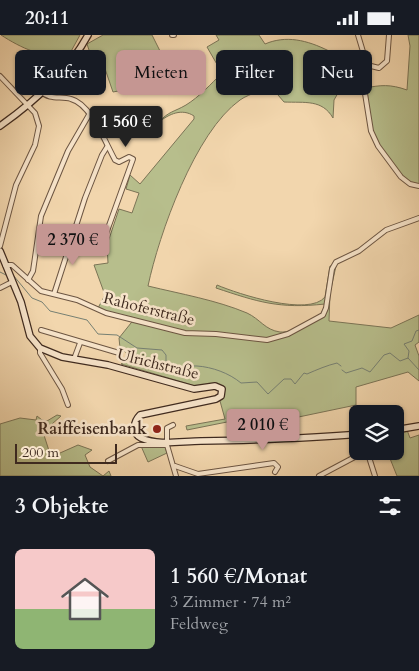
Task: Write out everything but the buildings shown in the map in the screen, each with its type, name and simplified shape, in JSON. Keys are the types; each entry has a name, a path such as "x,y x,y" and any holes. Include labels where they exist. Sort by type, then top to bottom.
{"street":[{"path":"78,50 88,35"},
{"path":"358,35 363,50"},
{"path":"372,66 377,68 386,63 389,57 389,35"},
{"path":"0,77 28,105 38,119 37,136 16,185 0,246"},
{"path":"1,124 39,95"},
{"path":"45,95 75,100 90,113 116,161 130,157 133,161 103,242 93,244 72,235"},
{"path":"365,95 371,131 378,146 401,177 410,184 419,186"},
{"path":"28,280 33,271 44,209 68,151 90,113"},
{"path":"54,294 72,235 99,161 107,147"},
{"name":"Rahoferstraße","path":"6,268 10,265 41,291 77,300 106,313 185,333 216,334 267,340 288,334 323,315 326,308 332,269 336,262 359,251 386,230 419,219"},
{"path":"0,253 21,302 30,337 40,349 40,353 62,389 68,405"},
{"path":"0,288 11,280"},
{"path":"40,330 119,353"},
{"path":"74,360 80,343"},
{"name":"Ulrichstraße","path":"40,349 74,360 108,365 194,389 215,386 221,388 222,395 216,399 146,413 138,417 135,427 139,437 167,444 246,442 349,435"},
{"path":"173,425 166,429 167,444 175,466 176,476"},
{"path":"404,428 419,426"},
{"path":"108,461 138,445 167,444"},
{"path":"319,476 349,460"},
{"path":"369,460 375,476"},
{"path":"175,466 198,474 274,463 278,467 275,472"}],"green space":[{"path":"1,35 80,35 72,50 31,50"},
{"path":"103,35 152,35 160,50 116,50 116,91 113,92 106,72 106,50 89,50 87,44"},
{"path":"216,35 259,35 265,44 289,39 313,44 327,50 303,50 303,95 337,95 334,100 333,118 329,112 318,105 306,102 284,102 278,95 293,95 293,50 216,50 216,63 207,47 219,40"},
{"path":"408,35 419,35 419,185 404,182 373,138 366,95 372,95 372,87 376,86 396,87 407,90 410,46"},
{"path":"216,79 216,95 249,95 240,100 224,115 208,135 194,159 170,213 153,264 148,286 223,304 252,315 270,329 286,332 300,328 314,320 320,315 325,304 294,306 269,303 216,288 217,285 273,302 304,305 317,303 325,297 330,266 336,266 330,293 329,321 391,328 419,315 419,342 415,345 419,356 419,381 408,372 356,387 356,405 289,419 227,422 187,430 186,426 225,419 220,401 223,398 222,388 216,383 199,387 121,364 132,357 120,348 119,338 135,318 98,308 105,295 94,265 108,263 107,245 119,209 132,213 139,193 126,189 130,175 140,184 194,119 194,116 180,112 159,122 199,95 206,95 206,89"},
{"path":"57,415 61,416 43,432 51,457 78,445 92,450 85,455 90,467 103,476 0,476 0,424 20,418 36,420 37,416 47,421"},
{"path":"404,430 407,430 410,438 419,435 419,476 397,476 391,460 404,460"},
{"path":"141,446 165,447 167,453 148,462"},
{"path":"109,471 111,476 103,476"}],"waterway":[{"path":"0,272 6,275"},
{"path":"13,275 32,298 42,302 50,311 87,320 98,334 117,335 137,348 162,350 166,355 166,363 173,367 203,367 226,373 241,383 257,382 268,394 284,379 291,379 295,384 304,373 307,374 337,363 341,366"},
{"path":"408,358 409,351 404,344 412,341 416,331 419,330"},
{"path":"342,370 346,373 362,368 370,372 384,355 390,353 400,361 408,358 419,370"}],"place":[{"name":"Raiffeisenbank","path":"157,429"}]}
